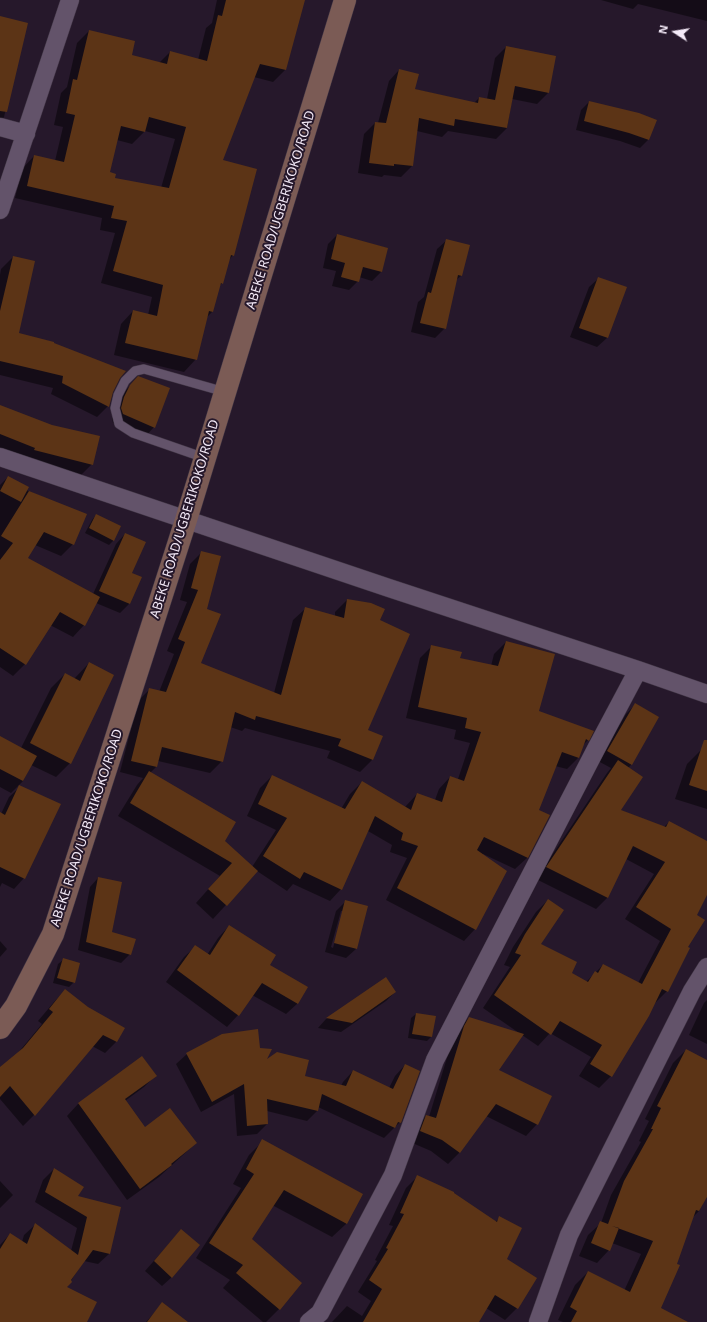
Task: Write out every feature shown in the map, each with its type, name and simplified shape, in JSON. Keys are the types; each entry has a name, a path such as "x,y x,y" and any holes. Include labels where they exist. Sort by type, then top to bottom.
{"street":[{"path":"0,210 70,0"},
{"name":"ABEKE ROAD/UGBERIKOKO/ROAD","path":"0,1028 16,1006 53,934 186,520 345,0"},
{"path":"0,128 26,134"},
{"path":"0,457 707,694"},
{"path":"309,1322 320,1313 393,1175 435,1060 638,670"},
{"path":"538,1322 569,1235 692,991 707,967"}],"lane":[{"path":"205,458 133,433 119,424 115,408 118,395 125,381 135,371 144,369 225,392"}],"building":[{"path":"226,0 305,0 286,70 260,64 223,160 257,169 234,256 231,255 213,312 209,311 197,360 125,343 133,310 157,316 163,285 113,271 127,221 111,218 114,206 27,186 34,155 64,162 75,115 66,113 73,79 77,80 89,30 135,41 132,55 167,64 170,51 207,61 218,15 222,16","holes":["149,117 186,127 169,188 115,178 116,174 110,172 121,126 145,132"]},
{"path":"0,16 28,23 7,112 0,111"},
{"path":"506,46 556,56 549,93 515,86 507,128 455,119 454,126 419,118 413,166 394,164 394,166 369,163 375,122 386,123 399,69 419,74 415,89 478,103 479,97 495,100"},
{"path":"589,101 639,113 657,120 649,140 584,121"},
{"path":"337,234 388,248 382,272 363,267 359,282 341,277 345,263 331,259"},
{"path":"446,239 470,245 462,276 458,275 446,329 420,323 428,292 431,293"},
{"path":"13,256 35,261 19,333 54,342 126,371 120,378 113,392 109,407 62,383 63,376 0,361 0,311"},
{"path":"598,277 627,287 608,338 579,328"},
{"path":"138,376 170,388 155,428 123,414 121,408 124,397 130,385"},
{"path":"0,405 52,425 100,436 93,465 34,450 35,448 0,434"},
{"path":"8,476 29,487 21,502 0,491"},
{"path":"29,491 87,514 74,545 44,532 28,558 100,597 85,626 60,612 26,665 0,648 0,560 13,543 1,536"},
{"path":"96,514 121,526 114,541 89,528"},
{"path":"125,533 146,542 132,573 142,577 130,604 99,591"},
{"path":"201,551 221,556 207,609 221,614 201,663 281,695 305,607 344,618 347,599 371,603 385,609 380,620 410,634 368,730 383,736 373,760 338,746 341,739 256,716 255,720 235,712 223,762 162,747 157,767 131,761 149,688 166,692 185,642 178,639 198,590 191,588"},
{"path":"506,641 555,654 539,711 594,731 589,741 586,739 579,758 562,752 539,810 550,815 528,858 484,837 477,850 507,871 476,930 397,888 418,846 401,840 403,833 375,816 342,890 304,872 300,879 263,856 287,818 258,804 272,775 345,809 362,781 411,810 417,793 442,802 450,776 464,781 481,732 465,728 467,718 418,707 431,645 462,652 460,658 498,666"},
{"path":"89,662 114,675 71,764 30,743 65,673 80,681"},
{"path":"635,703 659,717 632,765 607,751"},
{"path":"0,736 37,756 23,781 0,769"},
{"path":"704,740 707,740 707,791 689,785"},
{"path":"618,760 643,777 621,810 666,827 669,821 707,841 707,895 697,915 705,920 688,947 690,948 668,992 662,989 649,1016 612,1077 590,1064 602,1045 560,1021 551,1035 494,995 521,955 515,953 525,934 548,899 564,910 541,944 577,962 572,973 588,982 595,971 598,973 603,964 642,984 671,929 636,907 665,862 633,846 608,898 546,867"},
{"path":"149,771 236,822 225,841 258,871 227,906 208,889 232,863 130,803"},
{"path":"19,785 61,804 25,879 0,867 0,812 5,815"},
{"path":"98,877 122,882 112,932 136,939 131,955 86,942"},
{"path":"345,900 368,906 357,949 334,943"},
{"path":"229,925 276,955 270,965 308,987 298,1004 262,983 239,1016 177,970 195,945 210,955"},
{"path":"63,958 80,963 75,983 57,978"},
{"path":"386,977 396,992 352,1023 326,1018"},
{"path":"65,989 88,1007 125,1028 117,1042 103,1035 35,1116 10,1086 0,1097 0,1067 23,1048 53,1012 49,1009"},
{"path":"416,1013 436,1016 432,1037 412,1034"},
{"path":"469,1017 524,1034 499,1070 552,1096 538,1125 496,1104 460,1153 442,1140 420,1131 426,1115 436,1118 464,1026"},
{"path":"258,1029 260,1048 272,1049 267,1059 277,1052 309,1060 305,1076 346,1086 353,1070 393,1089 405,1064 420,1071 401,1123 398,1122 395,1128 322,1094 318,1111 267,1099 268,1124 247,1126 244,1084 212,1102 186,1053 222,1034"},
{"path":"686,1049 707,1060 707,1197 699,1211 696,1210 677,1264 680,1265 661,1308 688,1322 571,1322 577,1311 570,1307 588,1271 630,1292 653,1241 619,1228 610,1251 591,1243 600,1221 608,1224 624,1181 653,1129 651,1129 661,1108 657,1106"},
{"path":"142,1056 157,1076 125,1099 145,1127 170,1108 197,1143 171,1164 172,1165 140,1189 78,1103"},
{"path":"262,1139 363,1194 347,1224 284,1190 252,1239 302,1283 280,1310 236,1273 243,1265 209,1243 254,1174 246,1169"},
{"path":"54,1168 84,1187 78,1196 121,1207 110,1254 93,1250 71,1280 72,1282 67,1287 97,1302 87,1322 0,1322 0,1249 10,1233 27,1244 35,1223 78,1255 87,1217 45,1192"},
{"path":"417,1175 454,1192 497,1222 499,1216 522,1228 507,1259 537,1278 518,1309 495,1295 479,1322 363,1322 382,1289 369,1280 388,1249 386,1248 404,1214 400,1213"},
{"path":"181,1229 200,1245 172,1278 154,1261"},
{"path":"162,1302 188,1322 147,1322"}]}
